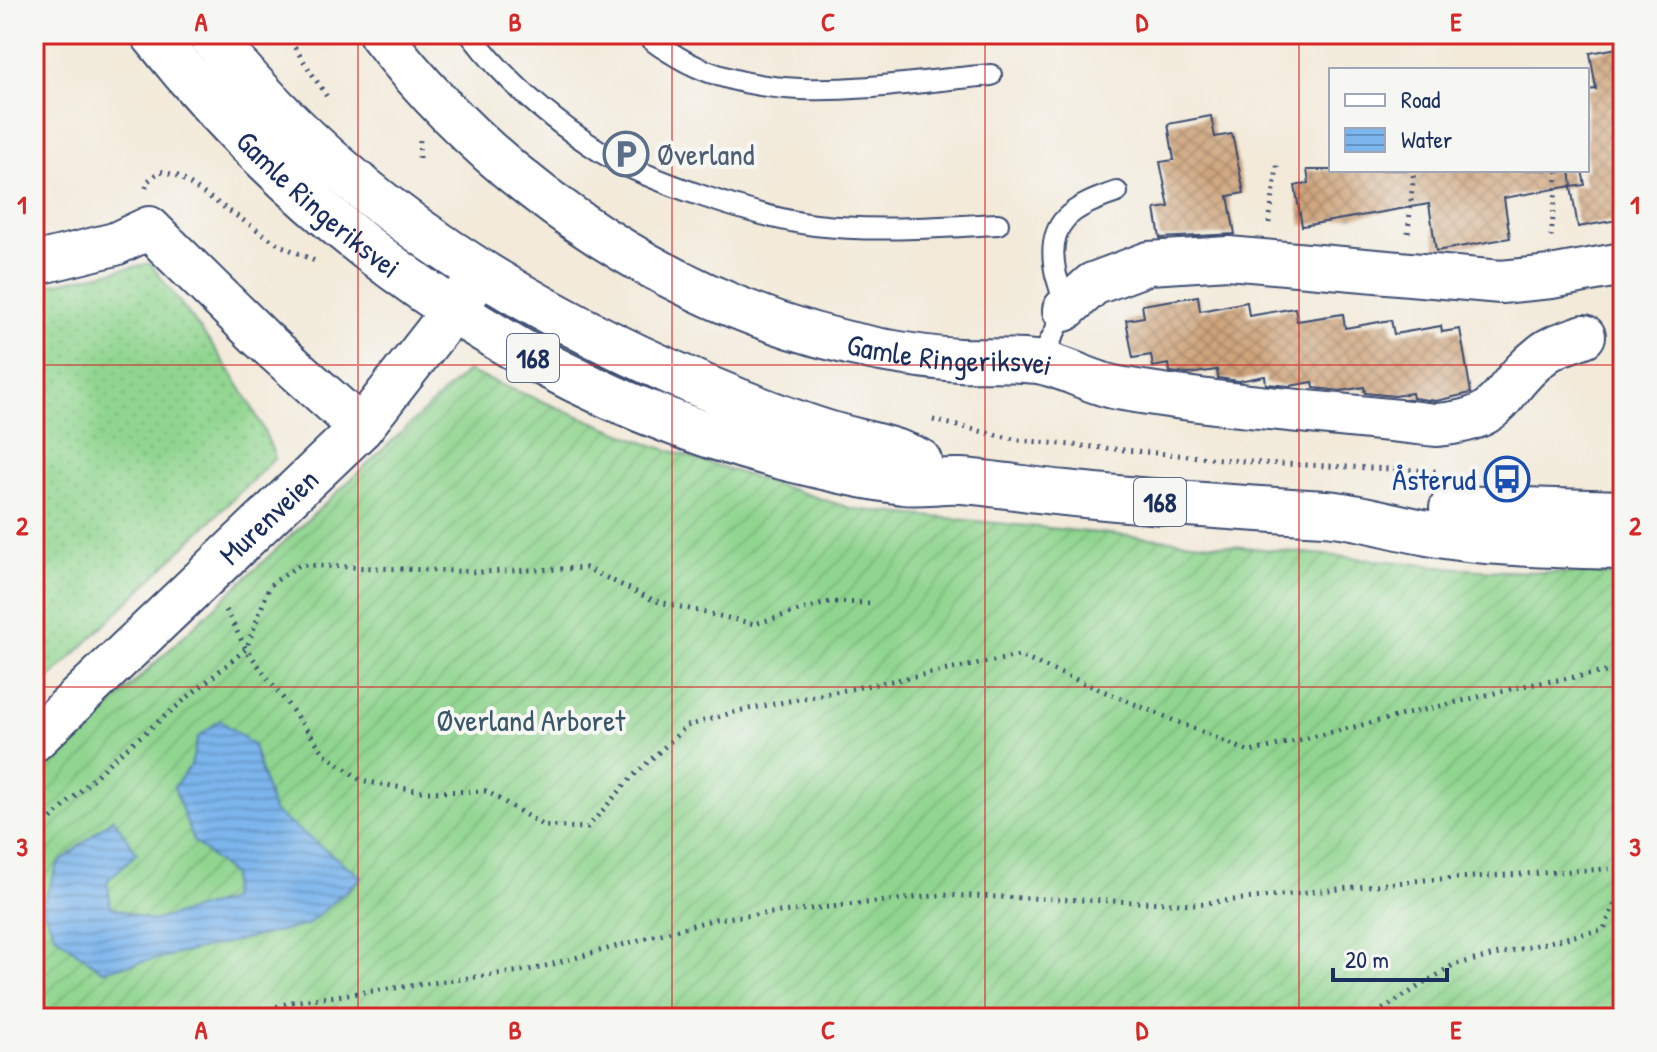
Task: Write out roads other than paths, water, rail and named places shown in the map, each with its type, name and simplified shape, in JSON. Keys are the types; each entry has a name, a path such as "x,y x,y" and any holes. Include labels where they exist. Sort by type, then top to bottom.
{"main road":[{"name":"Gamle Ringeriksvei","path":"153,34 238,135 294,187 395,270 454,312 515,349 625,403 755,450 906,482 957,481 1168,503 1363,516 1429,533 1623,547"},
{"name":"Gamle Ringeriksvei","path":"226,39 293,127 351,179 481,273 566,323 635,357 821,431 906,455 957,481"},
{"name":"Gamle Ringeriksvei","path":"1363,516 1424,507 1623,513"}],"street":[{"name":"Gamle Ringeriksvei","path":"380,34 410,74 489,151 592,231 660,273 744,312 879,350 953,360 1039,363 1115,387 1436,425 1467,422 1491,411 1545,351 1584,336"},
{"name":"Gamle Ringeriksvei","path":"188,79 226,39"},
{"path":"34,264 115,244 149,228 261,338 361,428"},
{"name":"Gamle Ringeriksvei","path":"1064,310 1093,284 1149,263 1228,258 1501,282 1623,264"},
{"name":"Murenveien","path":"34,740 361,428 454,312 481,273"}],"lane":[{"path":"470,34 495,67 603,153 675,185 751,211 812,225 884,230 998,224"},
{"path":"646,34 691,65 772,87 839,87 991,75"},
{"path":"1039,363 1064,310 1054,264 1056,236 1062,219 1079,205 1117,192"}],"water":[{"path":"220,720 253,745 273,811 362,877 307,925 102,971 55,935 42,906 58,864 113,818 137,853 107,881 111,907 152,921 230,900 232,875 193,841 174,787 191,765 198,737"}],"place":[{"name":"Øverland","path":"626,154"},
{"name":"Åsterud","path":"1507,479"}],"park label":[{"name":"Øverland Arboret","path":"531,720"}]}
